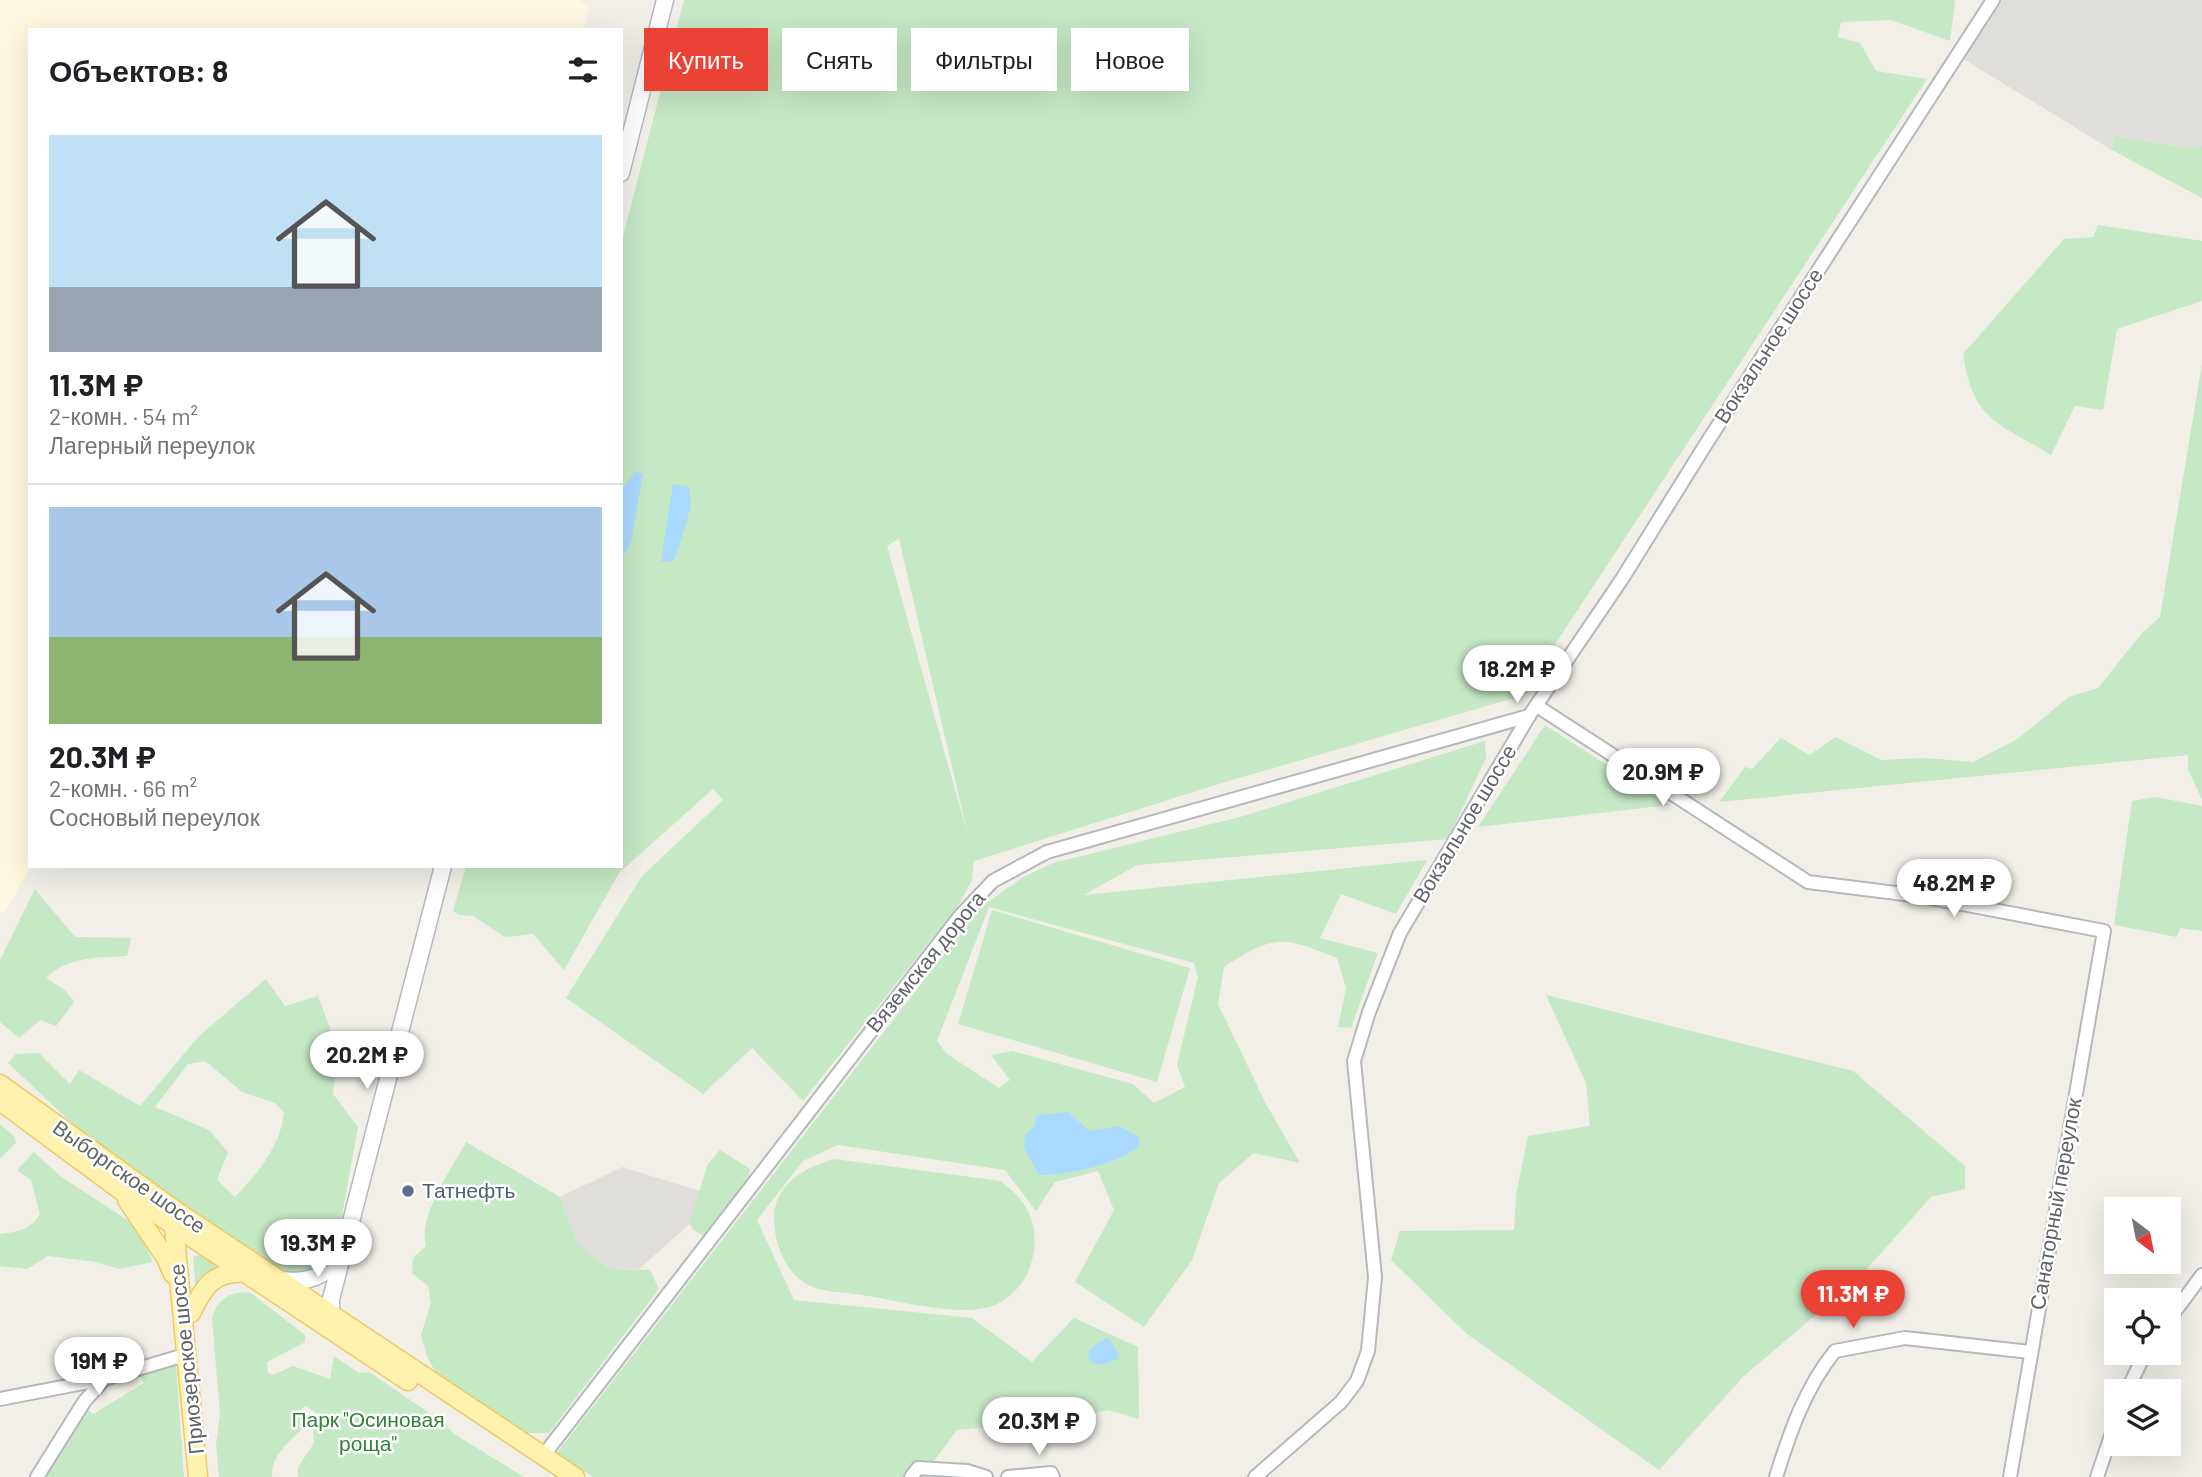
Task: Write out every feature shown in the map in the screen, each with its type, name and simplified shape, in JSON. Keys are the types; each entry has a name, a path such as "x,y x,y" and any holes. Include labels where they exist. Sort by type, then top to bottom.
{"main road":[{"path":"623,165 665,0"},
{"path":"332,1319 343,1256 442,868"},
{"name":"Выборгское шоссе","path":"0,1084 178,1224 245,1273 332,1319 575,1477"},
{"name":"Выборгское шоссе","path":"0,1101 119,1189 282,1280 332,1319 554,1477"},
{"path":"332,1319 368,1186 368,1165"},
{"path":"119,1189 166,1258 181,1290"},
{"name":"Приозерское шоссе","path":"178,1224 181,1290 198,1477"},
{"name":"Приозерское шоссе","path":"178,1224 191,1313 205,1477"},
{"path":"282,1280 298,1282 312,1279 329,1271 343,1256"},
{"path":"191,1313 211,1280 230,1272 245,1273"}],"street":[{"name":"Вокзальное шоссе","path":"1255,1477 1341,1402 1361,1371 1368,1351 1375,1277 1354,1061 1369,1012 1400,933 1533,711 1622,579 1713,433 1993,0"},
{"name":"Санаторный переулок","path":"1533,711 1808,881 1920,895 2104,931 2010,1477"},
{"name":"Вяземская дорога","path":"543,1456 960,916 993,881 1048,852 1533,711"},
{"path":"2181,1303 2202,1275"},
{"path":"1776,1477 1794,1419 1819,1370 1835,1350 1905,1338 2030,1352"},
{"path":"0,1398 104,1380 188,1354"},
{"path":"37,1477 84,1402 104,1380"},
{"path":"2097,1477 2104,1456"},
{"path":"911,1477 918,1468 967,1471 986,1477"},
{"path":"1008,1477 1051,1473 1053,1477"}],"shaded area":[{"path":"0,0 579,0 589,6 584,28 28,28 30,868 4,914 0,911"},
{"path":"2001,0 2202,0 2202,145 2191,149 2115,136 2112,150 1962,58"},
{"path":"622,1167 700,1191 692,1222 639,1269 609,1269 578,1244 560,1197"}],"green space":[{"path":"684,0 1955,0 1950,41 1891,20 1841,22 1838,37 1860,43 1876,71 1927,79 1521,696 1222,783 974,861 972,880 960,903 803,1101 752,1048 703,1094 566,998 642,876 723,800 713,789 619,873 564,970 533,934 505,937 473,916 459,915 453,911 465,868 623,868 623,236 661,91 768,91 768,28 677,28","holes":["899,539 968,836 887,546"]},
{"path":"2115,136 2191,149 2202,145 2202,198 2112,150"},
{"path":"2098,225 2202,241 2202,301 2117,329 2103,410 2075,406 2051,455 2002,426 1981,407 1974,394 1963,354 2064,239 2093,237"},
{"path":"2202,364 2202,800 2188,769 2188,755 1719,802 1745,767 1752,769 1781,738 1809,755 1836,737 1881,760 1926,758 1973,762 2016,740 2069,697 2098,688 2142,633 2160,617"},
{"path":"1545,725 1669,805 1478,827"},
{"path":"1485,741 1486,758 1448,839 1137,865 1084,895 1427,860 1396,914 1341,894 1320,938 1378,953 1351,1028 1338,1027 1346,988 1337,958 1303,945 1279,942 1255,949 1224,967 1218,1004 1265,1102 1300,1163 1254,1153 1219,1183 1192,1260 1144,1327 1075,1282 1114,1210 1098,1171 1055,1182 1036,1211 1005,1170 838,1145 803,1161 757,1220 794,1300 972,1318 1032,1362 1074,1318 1138,1347 1139,1419 1108,1410 1072,1418 957,1430 922,1477 593,1477 556,1454 980,908 1023,877 1053,863 1240,817","holes":["989,907 1194,963 1198,977 1177,1065 1185,1087 1154,1103 1133,1084 1012,1051 991,1055 1010,1080 999,1088 947,1054 937,1041"]},
{"path":"2156,797 2202,806 2202,931 2180,928 2177,937 2114,925 2132,801"},
{"path":"35,889 75,937 131,938 127,956 74,962 46,978 65,990 74,1002 56,1026 40,1020 19,1038 0,1022 0,960"},
{"path":"992,910 1190,968 1157,1082 958,1024"},
{"path":"266,979 285,1006 318,996 338,1050 333,1094 358,1127 335,1254 325,1269 293,1277 279,1271 77,1128 8,1063 16,1054 39,1053 70,1084 79,1070 140,1106 200,1035","holes":["205,1061 242,1092 275,1103 284,1113 273,1148 260,1169 235,1197 217,1180 228,1152 209,1130 155,1107 188,1064"]},
{"path":"1546,995 1853,1071 1965,1166 1965,1189 1931,1197 1857,1280 1744,1376 1659,1470 1467,1334 1391,1260 1400,1231 1514,1230 1516,1195 1528,1136 1590,1126 1586,1083"},
{"path":"0,1124 15,1137 16,1143 0,1158"},
{"path":"466,1142 560,1197 578,1244 609,1269 650,1270 659,1289 549,1433 524,1433 440,1381 427,1356 421,1335 431,1303 428,1286 412,1273 413,1258 426,1246 426,1222 431,1208"},
{"path":"720,1150 750,1169 749,1179 703,1236 693,1229 689,1222 708,1164"},
{"path":"34,1152 60,1176 135,1225 153,1262 119,1269 96,1262 48,1256 27,1269 0,1266 0,1234 28,1227 40,1214 31,1180 17,1170"},
{"path":"834,1159 1001,1181 1024,1203 1033,1225 1035,1239 1031,1265 1018,1288 997,1304 952,1310 828,1291 803,1282 788,1267 779,1248 774,1217 776,1205 786,1186 794,1178"},
{"path":"201,1254 222,1268 196,1289 193,1257"},
{"name":"Парк \"Осиновая роща\"","path":"244,1292 252,1294 305,1335 305,1342 267,1362 268,1372 273,1375 293,1366 330,1379 334,1356 359,1373 369,1372 444,1423 454,1434 524,1477 298,1477 298,1467 314,1443 313,1432 322,1417 306,1406 302,1408 305,1425 278,1454 272,1477 219,1477 216,1445 220,1414 212,1318 223,1299"},
{"path":"176,1363 184,1477 42,1477 59,1455 86,1408 93,1414 144,1383 139,1375"}],"water":[{"path":"635,471 643,474 631,542 623,557 623,488"},
{"path":"673,484 690,487 691,504 673,561 661,562"},
{"path":"1068,1112 1089,1131 1119,1126 1139,1137 1140,1144 1133,1151 1108,1162 1078,1171 1039,1175 1024,1148 1025,1135 1034,1127 1037,1115"},
{"path":"1108,1337 1119,1355 1117,1359 1101,1365 1092,1363 1087,1355 1089,1351"}],"place":[{"name":"Татнефть","path":"408,1191"}]}
